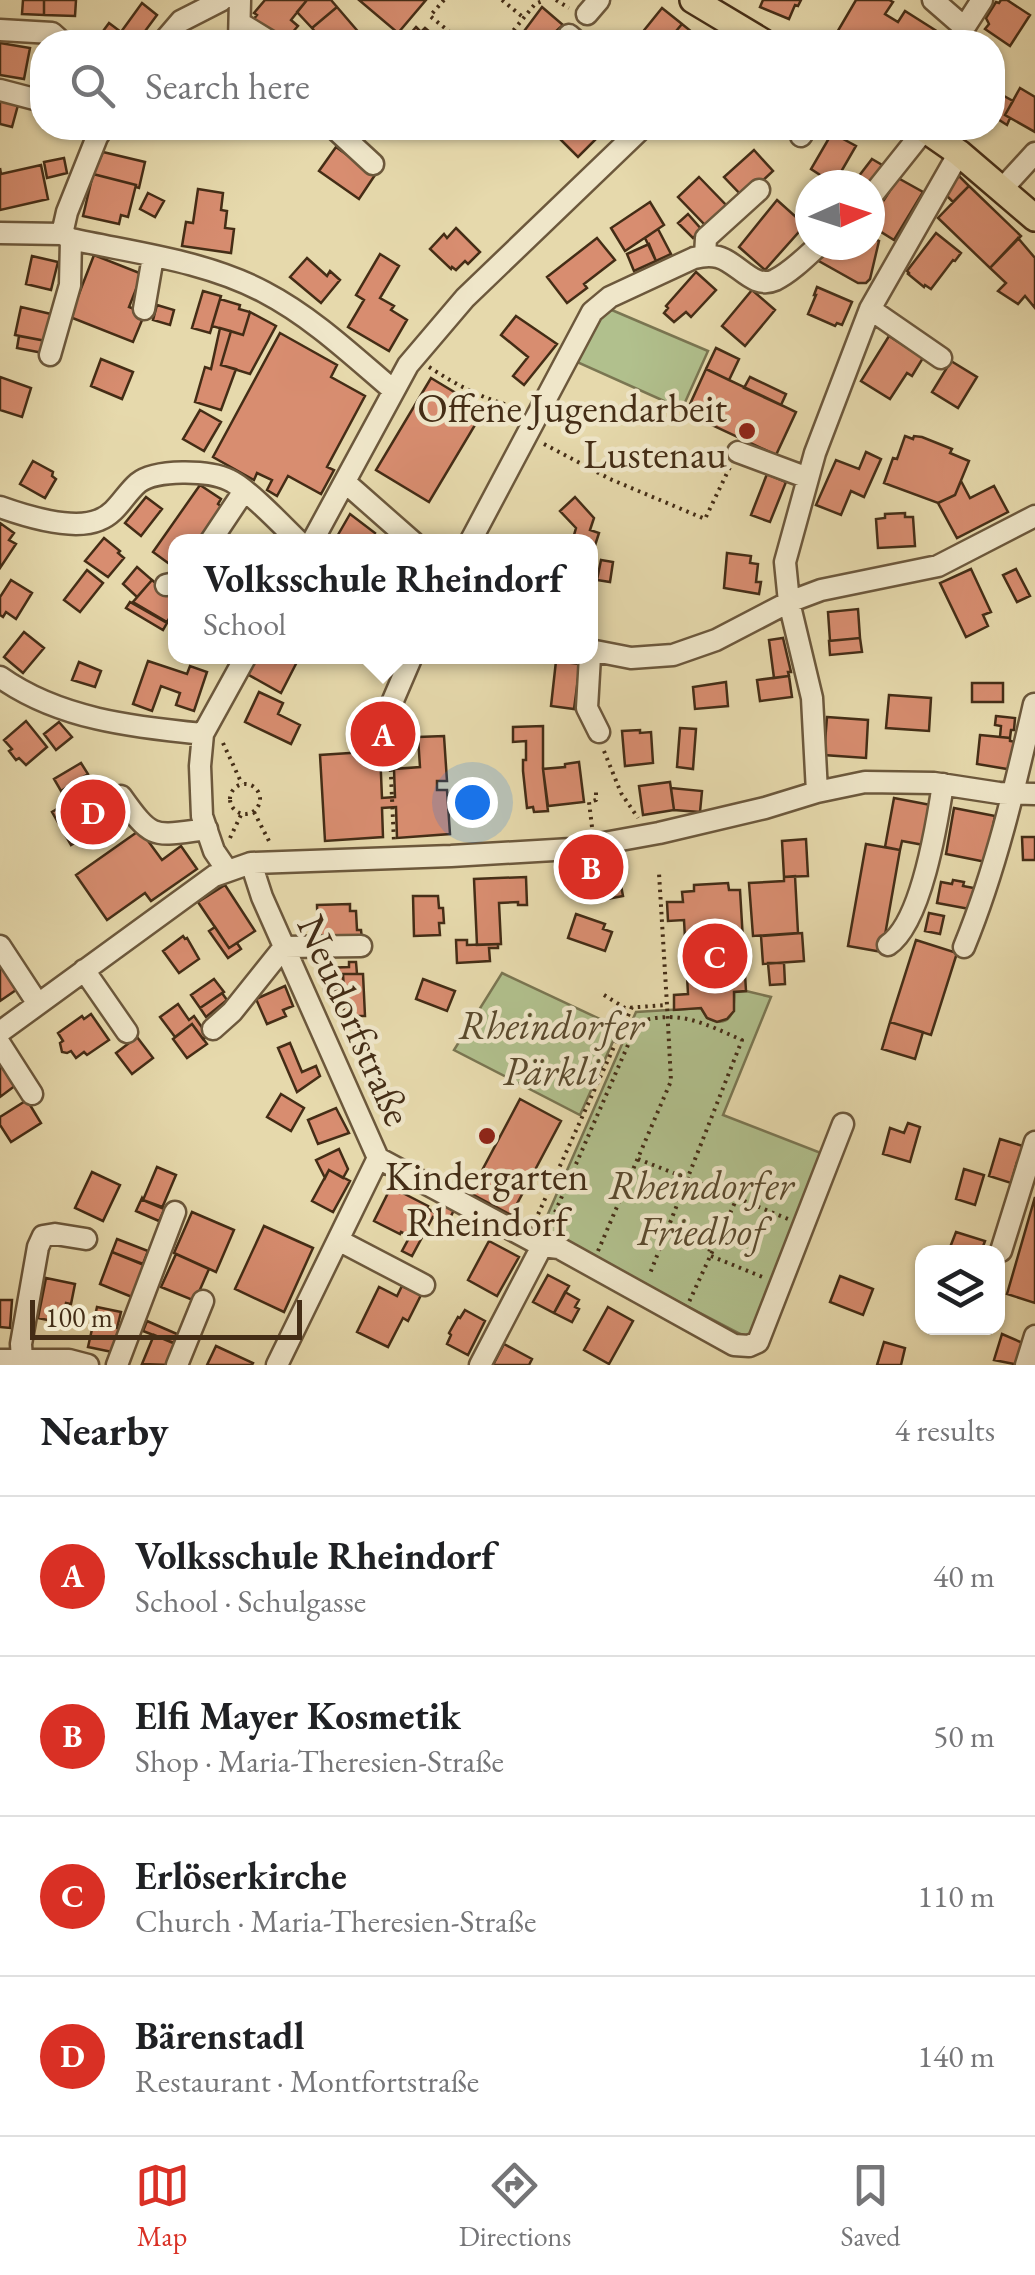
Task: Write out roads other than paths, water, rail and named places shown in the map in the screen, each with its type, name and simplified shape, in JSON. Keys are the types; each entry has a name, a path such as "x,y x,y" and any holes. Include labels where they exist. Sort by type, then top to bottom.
{"main road":[{"path":"693,0 727,30"},
{"path":"941,140 1035,218"}],"street":[{"path":"240,0 240,30"},
{"path":"933,0 955,30"},
{"path":"962,30 982,0"},
{"path":"173,30 213,2"},
{"path":"0,30 30,32"},
{"path":"0,90 30,98"},
{"path":"50,355 70,285 67,212 95,140"},
{"path":"347,140 373,164"},
{"path":"317,534 408,365 465,298 630,140"},
{"path":"885,179 915,140"},
{"path":"817,792 812,698 789,602 785,562 815,453 870,308 959,153"},
{"path":"1002,189 1035,153"},
{"path":"704,256 706,238 760,190"},
{"path":"0,234 67,237 209,270 262,291 308,318 394,390"},
{"path":"144,309 153,257"},
{"path":"474,534 592,312 619,293 694,258 722,258 758,282 772,282 802,260"},
{"path":"870,308 941,358"},
{"path":"738,452 808,478"},
{"path":"0,507 26,516 82,524 112,514 151,475 209,473 232,480 291,534"},
{"path":"346,483 405,534"},
{"path":"215,534 244,491"},
{"path":"598,653 631,658 673,655 716,640 821,590 938,566 1035,516"},
{"path":"227,870 214,850 202,816 200,766 206,728 242,664"},
{"path":"388,712 409,664"},
{"path":"590,664 588,708 599,732"},
{"path":"0,704 8,683 76,714 134,727 206,728"},
{"path":"964,947 1024,794 1034,704"},
{"path":"0,1032 202,884 227,870 251,863 572,849 677,829 864,782 943,784 1024,794"},
{"path":"888,945 899,938 933,848 943,784"},
{"path":"121,796 143,826 162,835 207,830"},
{"name":"Neudorfstraße","path":"251,863 262,898 378,1158 277,1365"},
{"path":"0,946 38,1004"},
{"path":"212,1029 232,1012 284,947 361,946"},
{"path":"84,970 126,1032"},
{"path":"0,1044 32,1094"},
{"path":"378,1158 539,1237 734,1345 749,1346 758,1342 843,1124"},
{"path":"1003,1245 1035,1142"},
{"path":"117,1365 175,1212"},
{"path":"22,1360 21,1344 43,1236 86,1239"},
{"path":"480,1365 539,1237"},
{"path":"338,1240 424,1285"},
{"path":"177,1365 203,1301"},
{"path":"1026,1365 1035,1336"},
{"path":"0,1360 69,1360 88,1365"}],"place":[{"name":"Offene Jugendarbeit Lustenau","path":"747,431"},
{"name":"Volksschule Rheindorf","path":"383,734"},
{"name":"Bärenstadl","path":"93,812"},
{"name":"Elfi Mayer Kosmetik","path":"591,867"},
{"name":"Erlöserkirche","path":"715,956"},
{"name":"Kindergarten Rheindorf","path":"487,1136"}],"park label":[{"name":"Rheindorfer Pärkli","path":"551,1048"},
{"name":"Rheindorfer Friedhof","path":"701,1208"}]}
